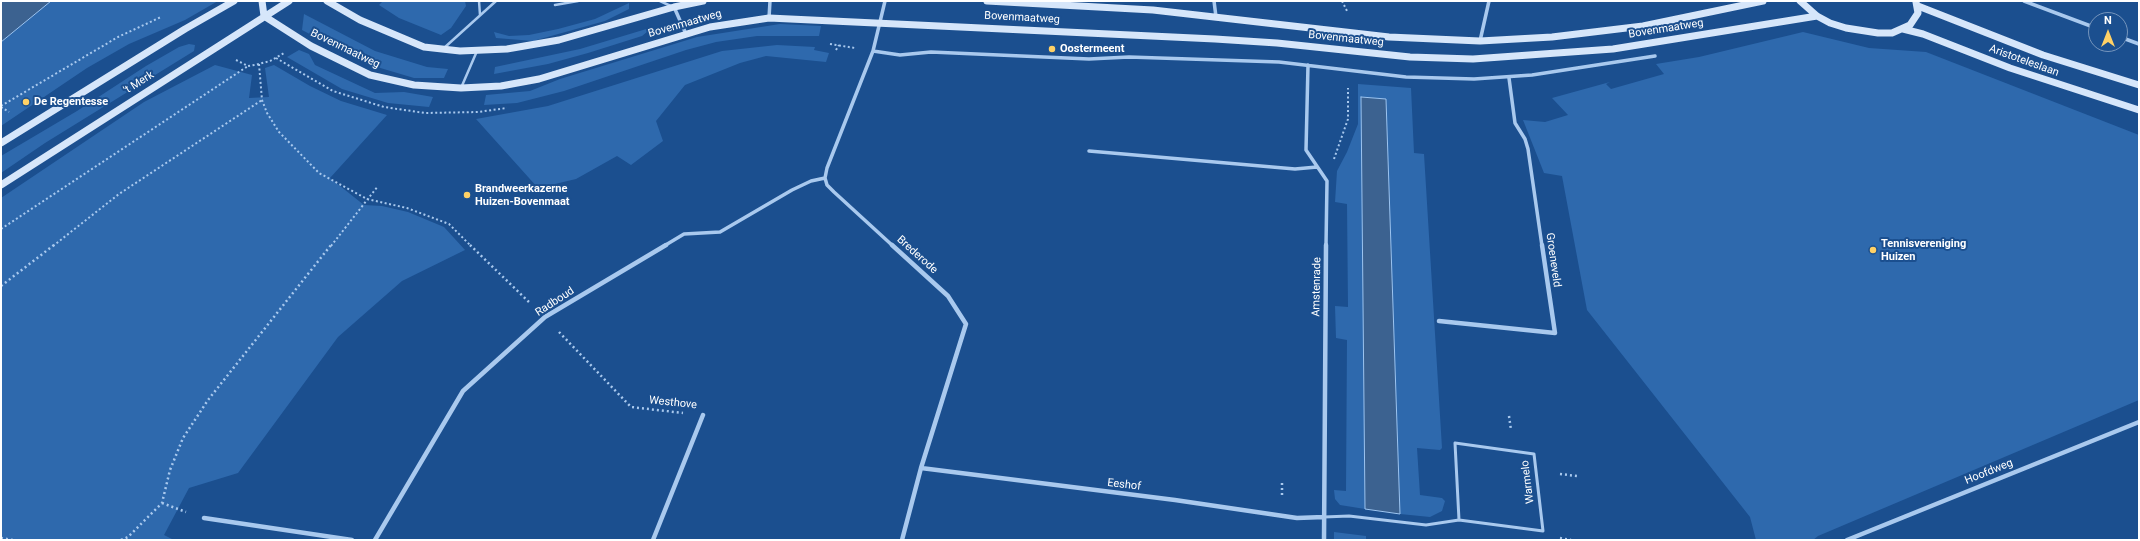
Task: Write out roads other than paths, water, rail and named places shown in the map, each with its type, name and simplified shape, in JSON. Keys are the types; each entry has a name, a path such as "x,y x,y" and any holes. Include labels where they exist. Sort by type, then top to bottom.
{"street":[{"name":"'t Merk","path":"1,143 185,29 234,1"},
{"path":"262,1 264,16"},
{"name":"'t Merk","path":"1,185 289,1"},
{"name":"Bovenmaatweg","path":"327,1 360,20 424,47 442,50 477,51 559,40 674,7 703,1"},
{"path":"769,18 770,1"},
{"path":"825,178 827,168 873,51 885,1"},
{"name":"Bovenmaatweg","path":"987,1 1153,10 1388,37 1480,40 1552,37 1643,26 1763,1"},
{"path":"1214,1 1216,18"},
{"path":"1480,40 1489,1"},
{"path":"1800,1 1817,16 1846,28 1878,34 1903,29 1915,20 1918,13 1917,4"},
{"path":"2024,1 2088,25"},
{"name":"Aristoteleslaan","path":"1917,4 2043,55 2139,85"},
{"path":"674,7 686,34"},
{"name":"Bovenmaatweg","path":"264,16 311,46 370,75 414,85 461,88 501,86 539,80 686,34 737,22 769,18 1215,39 1277,43 1410,57 1473,59 1506,58 1613,49 1817,16"},
{"name":"Aristoteleslaan","path":"1903,29 1923,34 2010,68 2088,95 2139,110"},
{"path":"2128,40 2139,44"},
{"path":"873,51 900,55 931,52 1089,59 1129,56 1308,65 1406,77 1474,79 1509,78 1586,68 1655,56"},
{"name":"Amstenrade","path":"1308,65 1306,150 1327,181 1324,540"},
{"name":"Groeneveld","path":"1439,321 1555,333 1528,148 1525,139 1515,123 1509,78"},
{"path":"1089,151 1295,169 1317,167"},
{"name":"Radboud","path":"376,540 463,390 545,317 684,234 720,232 811,180 825,178"},
{"name":"Brederode","path":"825,178 827,185 834,192 948,296 966,324 921,468 902,540"},
{"name":"Westhove","path":"653,540 703,415"},
{"name":"Hoofdweg","path":"1846,540 2139,422"},
{"name":"Eeshof","path":"921,468 1176,500 1297,518 1324,516"},
{"path":"204,518 352,540"}],"lane":[{"path":"479,1 480,16"},
{"path":"442,50 496,1"},
{"path":"555,5 578,1"},
{"path":"660,1 674,7"},
{"path":"461,88 477,51"},
{"name":"Warmelo","path":"1324,516 1348,516 1426,525 1459,520 1543,531 1534,454 1455,443 1459,520"}],"place":[{"name":"Oostermeent","path":"1052,49"},
{"name":"De Regentesse","path":"26,102"},
{"name":"Brandweerkazerne Huizen-Bovenmaat","path":"467,195"},
{"name":"Tennisvereniging Huizen","path":"1873,250"}]}
